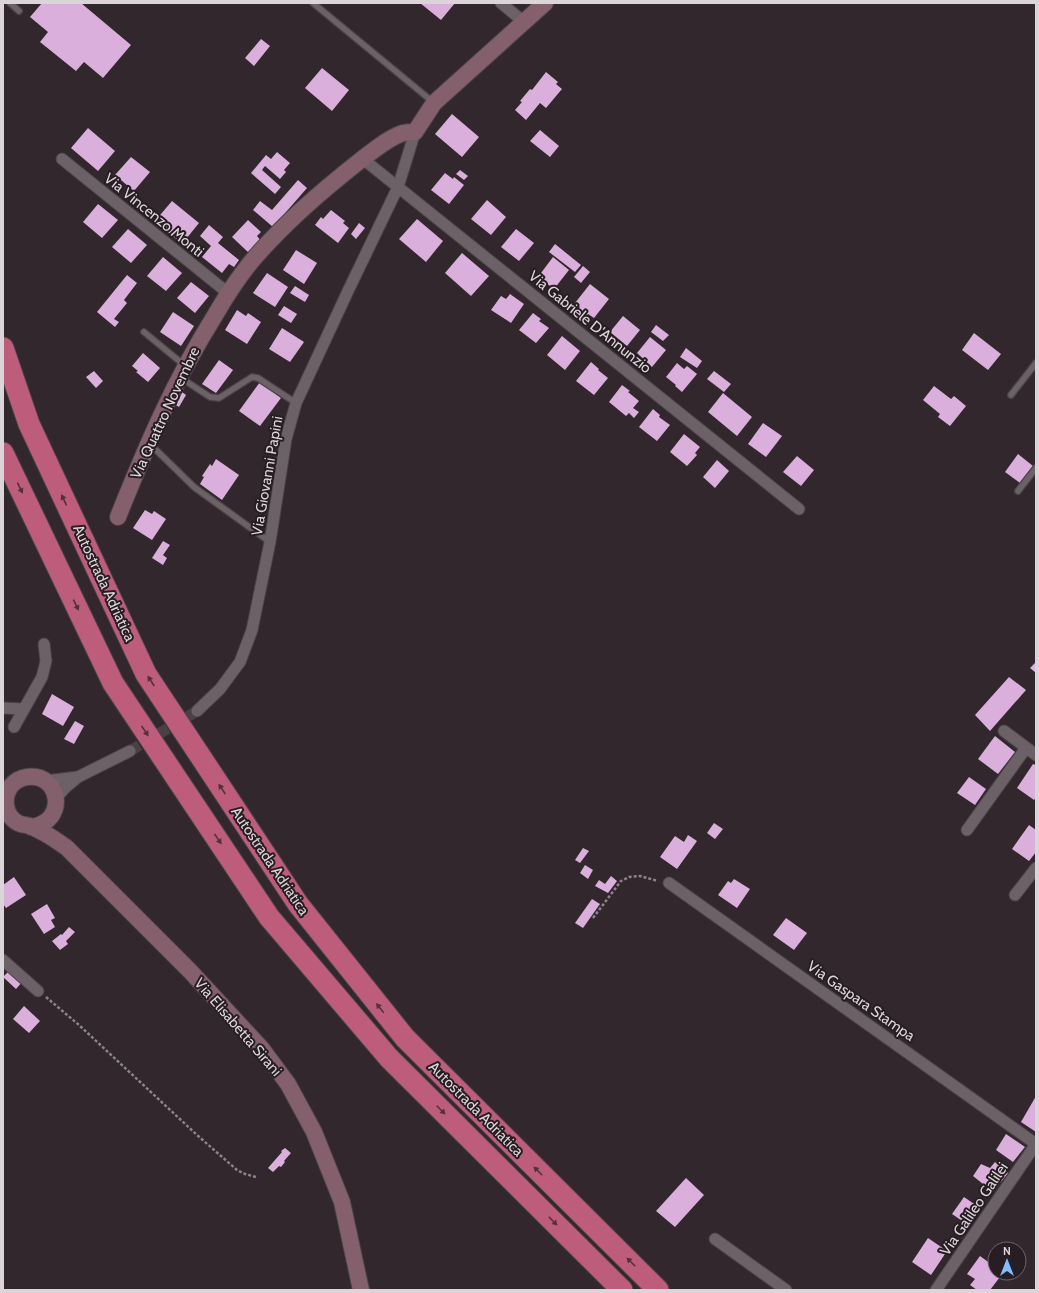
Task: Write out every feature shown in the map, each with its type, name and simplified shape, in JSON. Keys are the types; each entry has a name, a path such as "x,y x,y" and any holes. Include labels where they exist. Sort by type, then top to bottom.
{"highway":[{"name":"Autostrada Adriatica","path":"3,348 28,424 146,674 298,904 405,1038 658,1290"},
{"name":"Autostrada Adriatica","path":"3,453 113,683 269,917 389,1058 622,1290"}],"main road":[{"path":"416,132 434,104 545,3"},
{"name":"Via Quattro Novembre","path":"118,516 148,442 182,371 228,293 251,262 276,235 322,192 363,159 392,138 403,133 416,132"},
{"path":"3,774 18,780"},
{"path":"31,776 45,780 50,785 55,805 45,823 17,824 8,812 5,800 12,785 18,780 31,776"},
{"name":"Via Elisabetta Sirani","path":"55,805 56,826 67,848"},
{"name":"Via Elisabetta Sirani","path":"17,824 46,834 67,848 190,971 262,1049 288,1084 314,1132 342,1202 361,1290"}],"street":[{"path":"501,3 524,22"},
{"name":"Via Giovanni Papini","path":"197,711 220,690 240,662 252,630 270,542 286,439 296,403 398,187 416,132"},
{"name":"Via Vincenzo Monti","path":"62,159 228,293"},
{"name":"Via Gabriele D'Annunzio","path":"363,159 799,509"},
{"path":"14,727 42,677 46,661 44,644"},
{"path":"3,708 24,709"},
{"path":"1004,731 1036,755"},
{"path":"967,830 1026,748"},
{"path":"55,805 66,787 78,777 130,751"},
{"path":"45,780 78,777"},
{"path":"1015,895 1036,868"},
{"name":"Via Gaspara Stampa","path":"669,883 1036,1144"},
{"path":"3,960 38,991"},
{"name":"Via Galileo Galilei","path":"936,1290 1036,1144"},
{"path":"715,1239 786,1290"}],"lane":[{"path":"10,3 19,11"},
{"path":"313,3 434,104"},
{"path":"144,332 210,398 219,398 252,378 258,378 296,403"},
{"path":"1011,395 1036,364"},
{"path":"148,442 194,487 270,542"},
{"path":"1018,491 1036,468"}],"path":[{"path":"593,918 621,881 629,877 640,876 669,883"},
{"path":"38,991 79,1025 197,1135 237,1170 256,1177"}],"building":[{"path":"42,3 81,3 131,45 103,78 84,62 76,71 40,42 48,32 30,17"},
{"path":"420,3 455,3 441,20"},
{"path":"261,39 270,46 254,66 245,58"},
{"path":"322,68 349,90 332,111 305,88"},
{"path":"546,72 558,82 556,84 562,89 546,108 540,103 526,120 515,110 522,102 520,101 530,89 532,90"},
{"path":"452,114 479,137 462,157 435,134"},
{"path":"88,128 115,151 98,171 71,148"},
{"path":"540,130 559,146 550,157 530,141"},
{"path":"277,152 290,163 284,170 286,172 280,179 265,166 262,170 281,187 275,194 251,173 266,155 271,159"},
{"path":"131,157 150,172 134,191 115,175"},
{"path":"460,170 468,176 464,180 456,174"},
{"path":"445,173 453,179 454,177 464,185 449,204 431,190"},
{"path":"298,180 307,188 273,227 253,210 260,201 272,210"},
{"path":"487,200 506,217 491,235 471,219"},
{"path":"172,201 199,223 182,244 155,221"},
{"path":"98,204 118,220 102,238 83,222"},
{"path":"331,210 345,221 343,223 349,228 338,243 315,225 321,217 323,219"},
{"path":"417,219 443,241 426,262 399,239"},
{"path":"248,220 261,232 257,236 261,241 249,253 232,237"},
{"path":"359,223 365,228 356,239 351,234"},
{"path":"209,225 223,237 218,243 239,260 234,267 229,264 222,273 202,257 211,246 200,236"},
{"path":"128,229 147,245 131,263 112,247"},
{"path":"516,229 534,243 519,261 501,247"},
{"path":"555,244 581,265 575,272 549,252"},
{"path":"296,250 317,263 304,284 283,270"},
{"path":"462,253 489,276 471,296 445,273"},
{"path":"163,257 182,273 166,291 147,276"},
{"path":"553,257 569,270 554,289 538,277"},
{"path":"583,266 590,272 581,283 574,277"},
{"path":"267,273 288,287 275,307 253,293"},
{"path":"127,275 137,283 124,300 127,303 114,319 119,322 115,327 97,312"},
{"path":"191,282 209,296 195,313 177,298"},
{"path":"590,284 609,299 594,318 578,309 580,307 575,303"},
{"path":"295,286 309,295 305,302 290,293"},
{"path":"510,294 524,304 511,323 491,310 501,296 506,299"},
{"path":"284,306 297,314 291,323 278,315"},
{"path":"237,310 246,316 248,313 261,322 247,344 225,330"},
{"path":"173,312 194,326 181,346 160,332"},
{"path":"533,313 541,319 539,321 549,328 536,343 519,330"},
{"path":"623,316 640,330 627,346 610,332"},
{"path":"656,325 669,335 663,341 651,332"},
{"path":"282,328 304,342 290,362 269,349"},
{"path":"974,333 1001,354 988,370 962,350"},
{"path":"562,336 580,351 565,370 547,355"},
{"path":"650,337 666,350 652,367 637,353"},
{"path":"686,348 702,361 697,368 680,357"},
{"path":"143,353 160,368 148,382 136,372 138,371 132,366"},
{"path":"219,360 233,370 216,393 202,384"},
{"path":"591,362 608,378 594,395 576,381"},
{"path":"677,363 684,369 687,366 697,374 682,392 666,377"},
{"path":"94,371 103,381 96,388 86,377"},
{"path":"714,371 731,384 724,392 707,379"},
{"path":"260,382 281,398 260,426 239,411"},
{"path":"622,385 639,401 633,408 639,412 634,418 629,413 626,416 609,402"},
{"path":"934,386 951,399 954,396 966,406 950,426 938,417 940,414 923,400"},
{"path":"182,392 186,395 179,407 174,404"},
{"path":"723,393 752,417 737,436 708,412"},
{"path":"653,409 660,415 659,417 670,425 657,441 639,427"},
{"path":"763,423 782,436 766,457 748,444"},
{"path":"684,434 700,447 695,453 697,455 687,466 670,452"},
{"path":"1018,454 1033,466 1020,483 1005,472"},
{"path":"797,456 814,470 801,486 783,472"},
{"path":"216,459 239,475 222,500 200,484 204,477 202,476 210,464 212,466"},
{"path":"717,460 729,471 715,488 703,477"},
{"path":"145,510 152,514 154,511 166,519 152,540 133,528"},
{"path":"163,541 170,545 163,555 167,558 163,565 152,558"},
{"path":"1036,662 1036,673 1030,668"},
{"path":"1009,677 1026,690 990,731 975,715"},
{"path":"52,694 74,707 63,726 42,714"},
{"path":"75,721 84,726 74,744 64,739"},
{"path":"995,736 1015,752 998,774 978,759"},
{"path":"1033,764 1036,765 1036,797 1034,800 1017,788"},
{"path":"969,777 986,789 975,805 957,793"},
{"path":"714,823 723,829 715,839 707,833"},
{"path":"1029,825 1036,830 1036,852 1029,861 1012,849"},
{"path":"688,835 697,841 677,869 660,857 675,836 684,842"},
{"path":"583,848 589,851 580,863 575,860"},
{"path":"585,865 593,870 588,879 580,873"},
{"path":"611,876 617,881 608,893 595,886 599,880 605,884"},
{"path":"14,877 26,895 6,908 3,904 3,885"},
{"path":"734,879 750,889 737,908 718,895 728,881 731,883"},
{"path":"592,899 600,904 583,928 575,923"},
{"path":"47,904 55,918 51,920 55,927 44,934 31,914"},
{"path":"786,918 807,933 794,950 773,935"},
{"path":"69,927 75,932 66,941 68,944 60,950 52,941 61,934 62,935"},
{"path":"10,970 23,981 16,989 3,977"},
{"path":"24,1006 40,1021 29,1033 13,1019"},
{"path":"1036,1096 1036,1132 1021,1122"},
{"path":"1006,1134 1025,1147 1013,1162 996,1150"},
{"path":"285,1148 291,1153 281,1167 279,1166 273,1172 268,1168"},
{"path":"995,1162 1008,1173 993,1192 973,1176 981,1164 990,1168"},
{"path":"686,1178 704,1195 675,1227 656,1211"},
{"path":"964,1197 980,1208 968,1225 952,1214"},
{"path":"928,1238 947,1251 931,1275 912,1262"},
{"path":"980,1256 987,1261 987,1281 997,1281 990,1290 977,1290 970,1285 975,1279 967,1274"}],"tunnel":[{"path":"130,751 197,711"}]}
